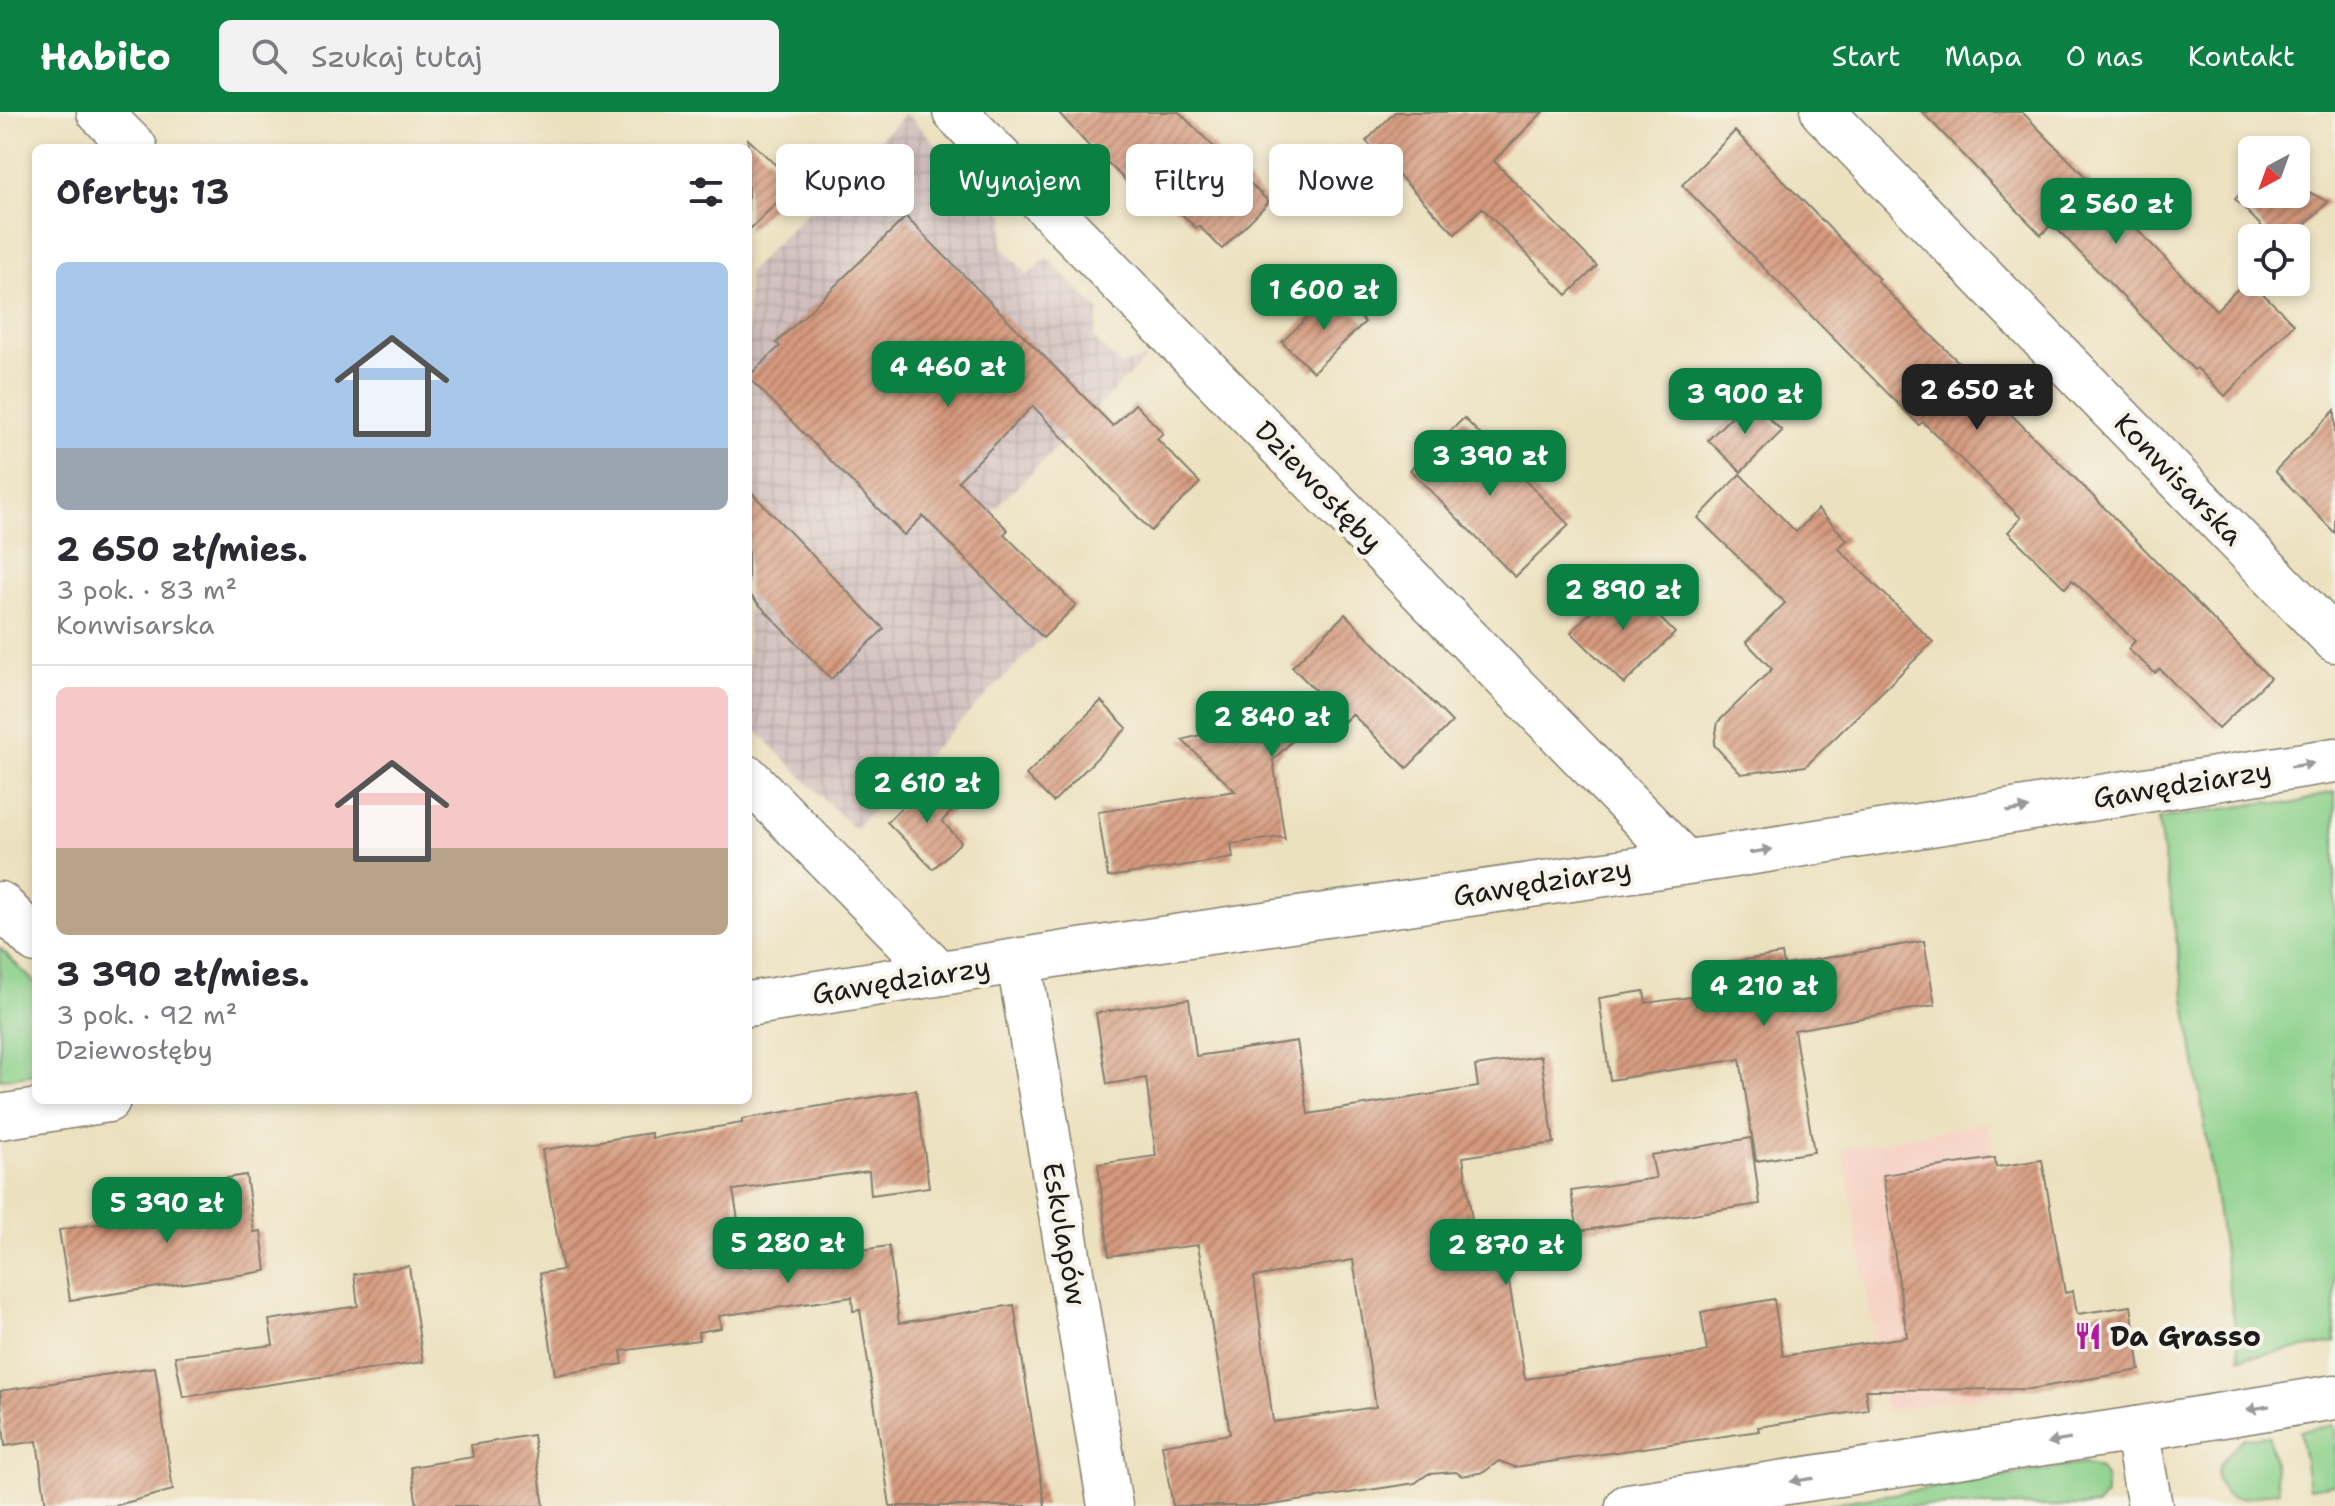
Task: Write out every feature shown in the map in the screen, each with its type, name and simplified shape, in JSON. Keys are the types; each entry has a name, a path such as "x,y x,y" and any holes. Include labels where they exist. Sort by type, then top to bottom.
{"street":[{"path":"99,112 131,144"},
{"name":"Dziewosłęby","path":"955,112 1683,860"},
{"name":"Konwisarska","path":"1823,112 2335,640"},
{"name":"Gawędziarzy","path":"752,1003 1683,860 1722,857 2335,760"},
{"path":"752,782 939,973"},
{"path":"0,904 32,937"},
{"name":"Eskulapów","path":"1019,962 1110,1506"},
{"path":"0,1117 83,1104"},
{"path":"1628,1506 2335,1397"},
{"path":"2136,1429 2150,1506"}],"shaded area":[{"path":"906,113 936,144 930,144 930,216 1006,216 1002,247 1028,275 1047,258 1099,311 1094,339 1120,365 1146,359 954,549 1043,638 854,829 752,726 752,268 804,216 914,216 914,144 875,144"},
{"path":"1989,1122 2030,1389 1886,1411 1843,1149"}],"green space":[{"path":"2335,792 2335,1343 2240,1358 2158,819 2268,802 2293,803"},
{"path":"0,948 32,980 32,1075 0,1079"},
{"path":"2335,1425 2335,1484 2309,1488 2300,1431"},
{"path":"2269,1436 2279,1491 2245,1498 2227,1495 2217,1480 2223,1460 2244,1438"},
{"path":"2084,1464 2100,1469 2106,1479 2106,1495 2096,1506 1815,1506"}],"building":[{"path":"1058,112 1179,112 1211,144 1126,144 1126,181 1110,165 1110,144 1087,144"},
{"path":"1395,112 1543,112 1494,161 1597,266 1567,295 1482,208 1455,234 1403,180 1403,144 1369,144 1366,141"},
{"path":"1922,112 2022,112 2216,310 2238,289 2238,296 2265,296 2294,324 2225,396 2197,368 2194,370 2052,224 2041,235"},
{"path":"1735,131 1879,279 1877,281 2270,678 2218,729 2160,669 2155,673 2128,649 2135,641 2072,580 2065,588 2008,532 2021,518 1923,422 1919,425 1682,185"},
{"path":"748,139 776,165 776,204 752,227 752,144 748,144"},
{"path":"1253,186 1269,202 1222,249 1199,226 1196,228 1184,216 1253,216"},
{"path":"2310,192 2328,202 2305,224 2259,224 2244,208 2310,208"},
{"path":"906,217 1113,426 1135,404 1163,433 1157,439 1200,483 1151,531 1033,406 958,481 1008,530 1004,534 1076,605 1043,638 923,516 904,535 752,381 752,373 780,346 776,343"},
{"path":"1334,291 1365,322 1313,372 1282,342"},
{"path":"1749,399 1782,431 1741,472 1708,440"},
{"path":"2335,410 2335,533 2275,471"},
{"path":"1464,418 1569,525 1515,577 1410,470"},
{"path":"1740,474 1796,532 1818,509 1847,540 1838,548 1933,642 1806,766 1741,774 1714,745 1718,722 1772,669 1746,642 1785,603 1698,518"},
{"path":"752,493 884,629 831,679 752,597"},
{"path":"1622,579 1675,633 1624,684 1571,632"},
{"path":"1345,614 1452,722 1407,768 1352,714 1345,721 1329,704 1273,760 1285,840 1281,837 1231,844 1233,858 1108,877 1098,812 1235,791 1182,740 1325,700 1292,667"},
{"path":"1101,701 1127,728 1053,802 1026,775"},
{"path":"929,780 956,807 942,821 961,842 933,869 887,822"},
{"path":"1924,941 1935,1005 1794,1030 1814,1152 1756,1161 1740,1059 1610,1080 1599,998 1644,991 1646,1003 1729,992 1724,963 1782,954 1784,965"},
{"path":"1189,999 1196,1056 1297,1041 1308,1114 1478,1087 1475,1066 1541,1056 1554,1143 1463,1157 1479,1269 1506,1264 1525,1379 1707,1351 1701,1312 1774,1299 1783,1356 1907,1337 1883,1175 1995,1158 1996,1167 2042,1160 2065,1293 2073,1291 2077,1314 2131,1306 2140,1370 2031,1389 1865,1390 1868,1410 1758,1427 1759,1431 1515,1467 1499,1461 1484,1472 1462,1476 1456,1472 1428,1474 1415,1483 1265,1506 1173,1506 1162,1445 1230,1434 1198,1245 1109,1256 1098,1164 1156,1156 1146,1078 1107,1084 1096,1013","holes":["1353,1260 1376,1407 1273,1422 1254,1277"]},
{"path":"916,1090 929,1187 871,1195 869,1171 733,1190 746,1267 889,1246 899,1323 1014,1305 1045,1506 890,1506 860,1310 853,1311 852,1297 719,1316 721,1328 698,1332 699,1340 621,1351 623,1364 555,1375 540,1273 563,1270 542,1150 651,1133 652,1138 742,1123 742,1119"},
{"path":"1751,1138 1760,1204 1578,1231 1571,1191 1656,1178 1651,1155"},
{"path":"246,1175 254,1232 261,1231 266,1271 70,1300 59,1230 188,1210 184,1185"},
{"path":"409,1266 423,1362 183,1397 175,1356 273,1345 269,1320 358,1306 354,1274"},
{"path":"155,1367 173,1490 114,1506 46,1506 37,1441 5,1446 0,1391"},
{"path":"533,1435 544,1506 417,1506 411,1467 473,1457 471,1445"}],"place":[{"name":"Da Grasso","path":"2088,1336"}]}
